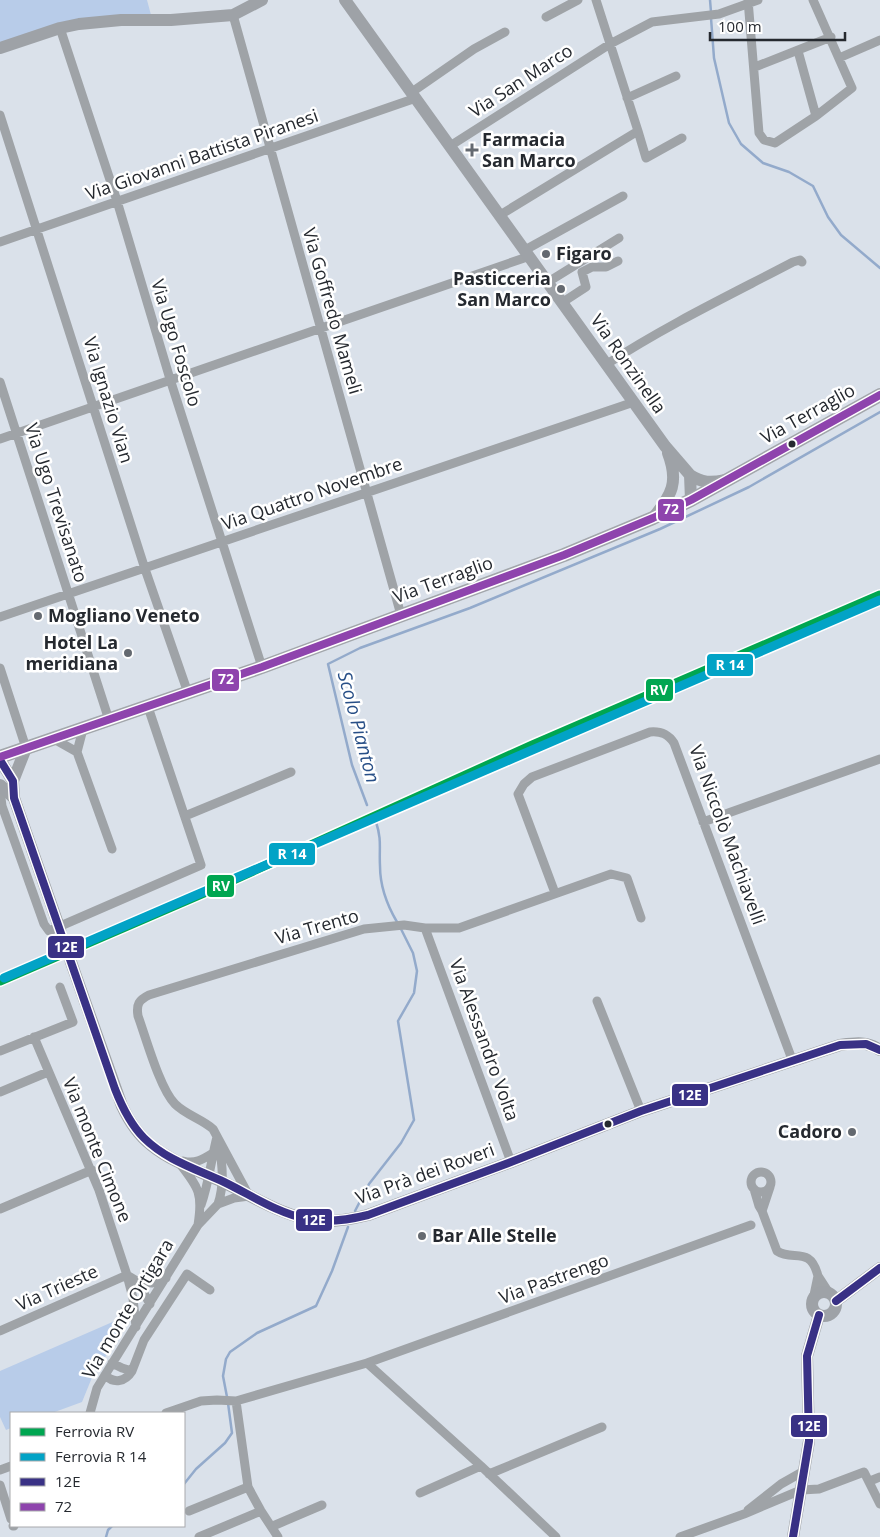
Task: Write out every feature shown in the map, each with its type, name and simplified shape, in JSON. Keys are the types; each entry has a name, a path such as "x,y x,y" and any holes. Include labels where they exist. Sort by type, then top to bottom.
{"main road":[{"path":"0,48 60,28 79,24 120,20 171,20 233,14 262,0"},
{"name":"Via Ronzinella","path":"345,0 665,446 690,475"},
{"name":"Via Terraglio","path":"0,759 26,748 262,667 564,556 691,500 880,395"},
{"name":"Via Ronzinella","path":"665,446 673,467 674,484"},
{"path":"690,475 699,481 710,483 730,479"},
{"path":"690,475 691,500"},
{"path":"653,518 666,502 674,484 691,500"},
{"path":"6,783 26,748"},
{"path":"0,759 6,783 14,798 57,921"},
{"name":"Via Prà dei Roveri","path":"71,962 115,1089 128,1118 139,1133 153,1146 210,1177 283,1211 319,1221 350,1219 389,1208 641,1111 793,1062"},
{"path":"793,1062 840,1045 871,1044 880,1050"},
{"path":"833,1297 836,1308 831,1314 827,1316 819,1315 814,1310 813,1300 818,1293 833,1297 880,1268"},
{"path":"793,1537 809,1441 807,1357 819,1315"}],"street":[{"path":"546,17 578,0"},
{"path":"596,0 646,158 682,138"},
{"name":"Via San Marco","path":"450,146 610,44 652,22 720,14 748,2 758,0"},
{"path":"748,2 759,134 764,140 775,144 852,88 813,0"},
{"name":"Via Goffredo Mameli","path":"233,14 401,615"},
{"name":"Via Ugo Foscolo","path":"60,28 117,201 170,379 262,667"},
{"path":"414,95 474,49 504,32"},
{"path":"755,68 830,37"},
{"path":"839,58 880,40"},
{"path":"798,51 816,116"},
{"path":"627,98 676,76"},
{"name":"Via Giovanni Battista Piranesi","path":"0,242 270,149 414,95"},
{"name":"Via Ignazio Vian","path":"0,115 145,569 188,693"},
{"path":"500,215 638,132"},
{"path":"0,438 320,328 527,253 623,196"},
{"path":"548,282 619,238"},
{"path":"563,302 586,287 582,272 592,267 606,267 618,260"},
{"path":"607,364 646,338 793,262 800,260 802,262"},
{"name":"Via Ugo Trevisanato","path":"0,382 109,720"},
{"name":"Via Quattro Novembre","path":"0,617 70,595 366,492 634,402"},
{"path":"0,668 26,748"},
{"path":"0,790 2,806 44,924 49,931 201,865 148,707"},
{"path":"83,729 77,752 112,849"},
{"name":"Via Niccolò Machiavelli","path":"555,893 518,794 524,784 532,777 650,732 659,732 668,736 674,743 793,1062"},
{"path":"54,739 77,752"},
{"path":"703,822 879,761"},
{"path":"185,816 291,772"},
{"name":"Via Trento","path":"249,1196 213,1129 206,1122 176,1106 166,1092 138,1016 137,1008 139,1002 149,995 364,929 399,925 425,928 459,928 612,874 627,878 641,918"},
{"name":"Via Alessandro Volta","path":"425,928 512,1162"},
{"path":"0,1051 73,1022 60,987"},
{"path":"597,1001 641,1111"},
{"name":"Via monte Cimone","path":"34,1038 92,1170 127,1275 133,1298 136,1327"},
{"path":"0,1092 48,1072"},
{"path":"210,1177 212,1153 217,1137"},
{"path":"217,1137 222,1162 222,1192 218,1204"},
{"path":"177,1160 191,1163 201,1160 212,1153"},
{"name":"Via monte Ortigara","path":"177,1160 195,1183 201,1205"},
{"path":"0,1209 92,1170"},
{"path":"762,1211 772,1180 768,1174 758,1172 751,1178 751,1185 778,1251 781,1254 798,1255 809,1259 833,1297"},
{"name":"Via monte Ortigara","path":"198,1225 201,1205 210,1177"},
{"path":"754,1189 761,1192 768,1190 770,1187"},
{"name":"Via monte Ortigara","path":"90,1412 96,1391 105,1375 167,1278 198,1225 218,1204 234,1198 249,1196"},
{"name":"Via Pastrengo","path":"234,1401 367,1364 751,1225"},
{"path":"96,1391 129,1376 144,1340 187,1274 210,1290"},
{"path":"127,1275 137,1281 152,1283 167,1278"},
{"name":"Via Trieste","path":"0,1331 127,1275"},
{"path":"813,1300 818,1276"},
{"path":"133,1298 144,1304 150,1304 137,1281"},
{"path":"118,1353 124,1365 131,1370"},
{"path":"112,1363 131,1370"},
{"path":"367,1364 481,1466 556,1537"},
{"path":"105,1375 110,1380 118,1381"},
{"path":"169,1412 201,1401 234,1401 248,1487 278,1537"},
{"path":"489,1474 602,1428"},
{"path":"420,1493 481,1466"},
{"path":"744,1514 781,1484 804,1471"},
{"path":"680,1537 744,1514 801,1490 820,1489 864,1472 880,1504"},
{"path":"870,1481 880,1477"},
{"path":"0,1485 10,1516"},
{"path":"189,1511 248,1487"},
{"path":"272,1526 322,1506"},
{"path":"199,1537 261,1511"}],"shaded area":[{"path":"0,0 147,0 151,15 0,43"},
{"path":"124,1317 120,1335 93,1375 82,1402 55,1412 10,1412 10,1428 6,1430 0,1417 0,1371"}],"waterway":[{"name":"Scolo Pianton","path":"710,0 711,12"},
{"name":"Scolo Pianton","path":"711,18 714,58 729,123 741,144 763,163 789,172 813,186 828,217 841,235 880,268"},
{"name":"Scolo Pianton","path":"367,805 352,765 328,664 360,648 470,608 660,529 749,487 880,412"},
{"name":"Scolo Pianton","path":"376,822 380,839 380,873 383,888 387,902 397,922"},
{"name":"Scolo Pianton","path":"355,1211 369,1184 401,1143 414,1120 398,1021 414,993 417,971 413,953 400,927"},
{"name":"Scolo Pianton","path":"227,1397 223,1376 226,1359 230,1352 257,1333 316,1306 332,1271 348,1227"},
{"name":"Scolo Pianton","path":"185,1483 196,1469 225,1443 232,1433 228,1403"},
{"name":"Scolo Pianton","path":"106,1537 111,1527"}],"tunnel":[{"path":"57,921 71,962"}],"rail line":[{"name":"RV","path":"0,981 220,886 532,745 880,595"}],"transit line":[{"name":"72","path":"0,757 262,667 564,555 691,500 880,395"},
{"path":"4,978 880,600"},
{"name":"12E","path":"0,760 13,781 14,798 115,1089 131,1121 144,1138 172,1158 285,1213 307,1219 330,1221 368,1215 641,1111 840,1045 866,1044 880,1050"},
{"name":"12E","path":"836,1301 880,1268"},
{"name":"12E","path":"793,1537 809,1441 807,1356 819,1315"}],"place":[{"name":"Farmacia San Marco","path":"472,150"},
{"name":"Figaro","path":"546,254"},
{"name":"Pasticceria San Marco","path":"561,289"},
{"name":"Mogliano Veneto","path":"38,616"},
{"name":"Hotel La meridiana","path":"128,653"},
{"name":"Cadoro","path":"852,1132"},
{"name":"Bar Alle Stelle","path":"422,1236"}]}
